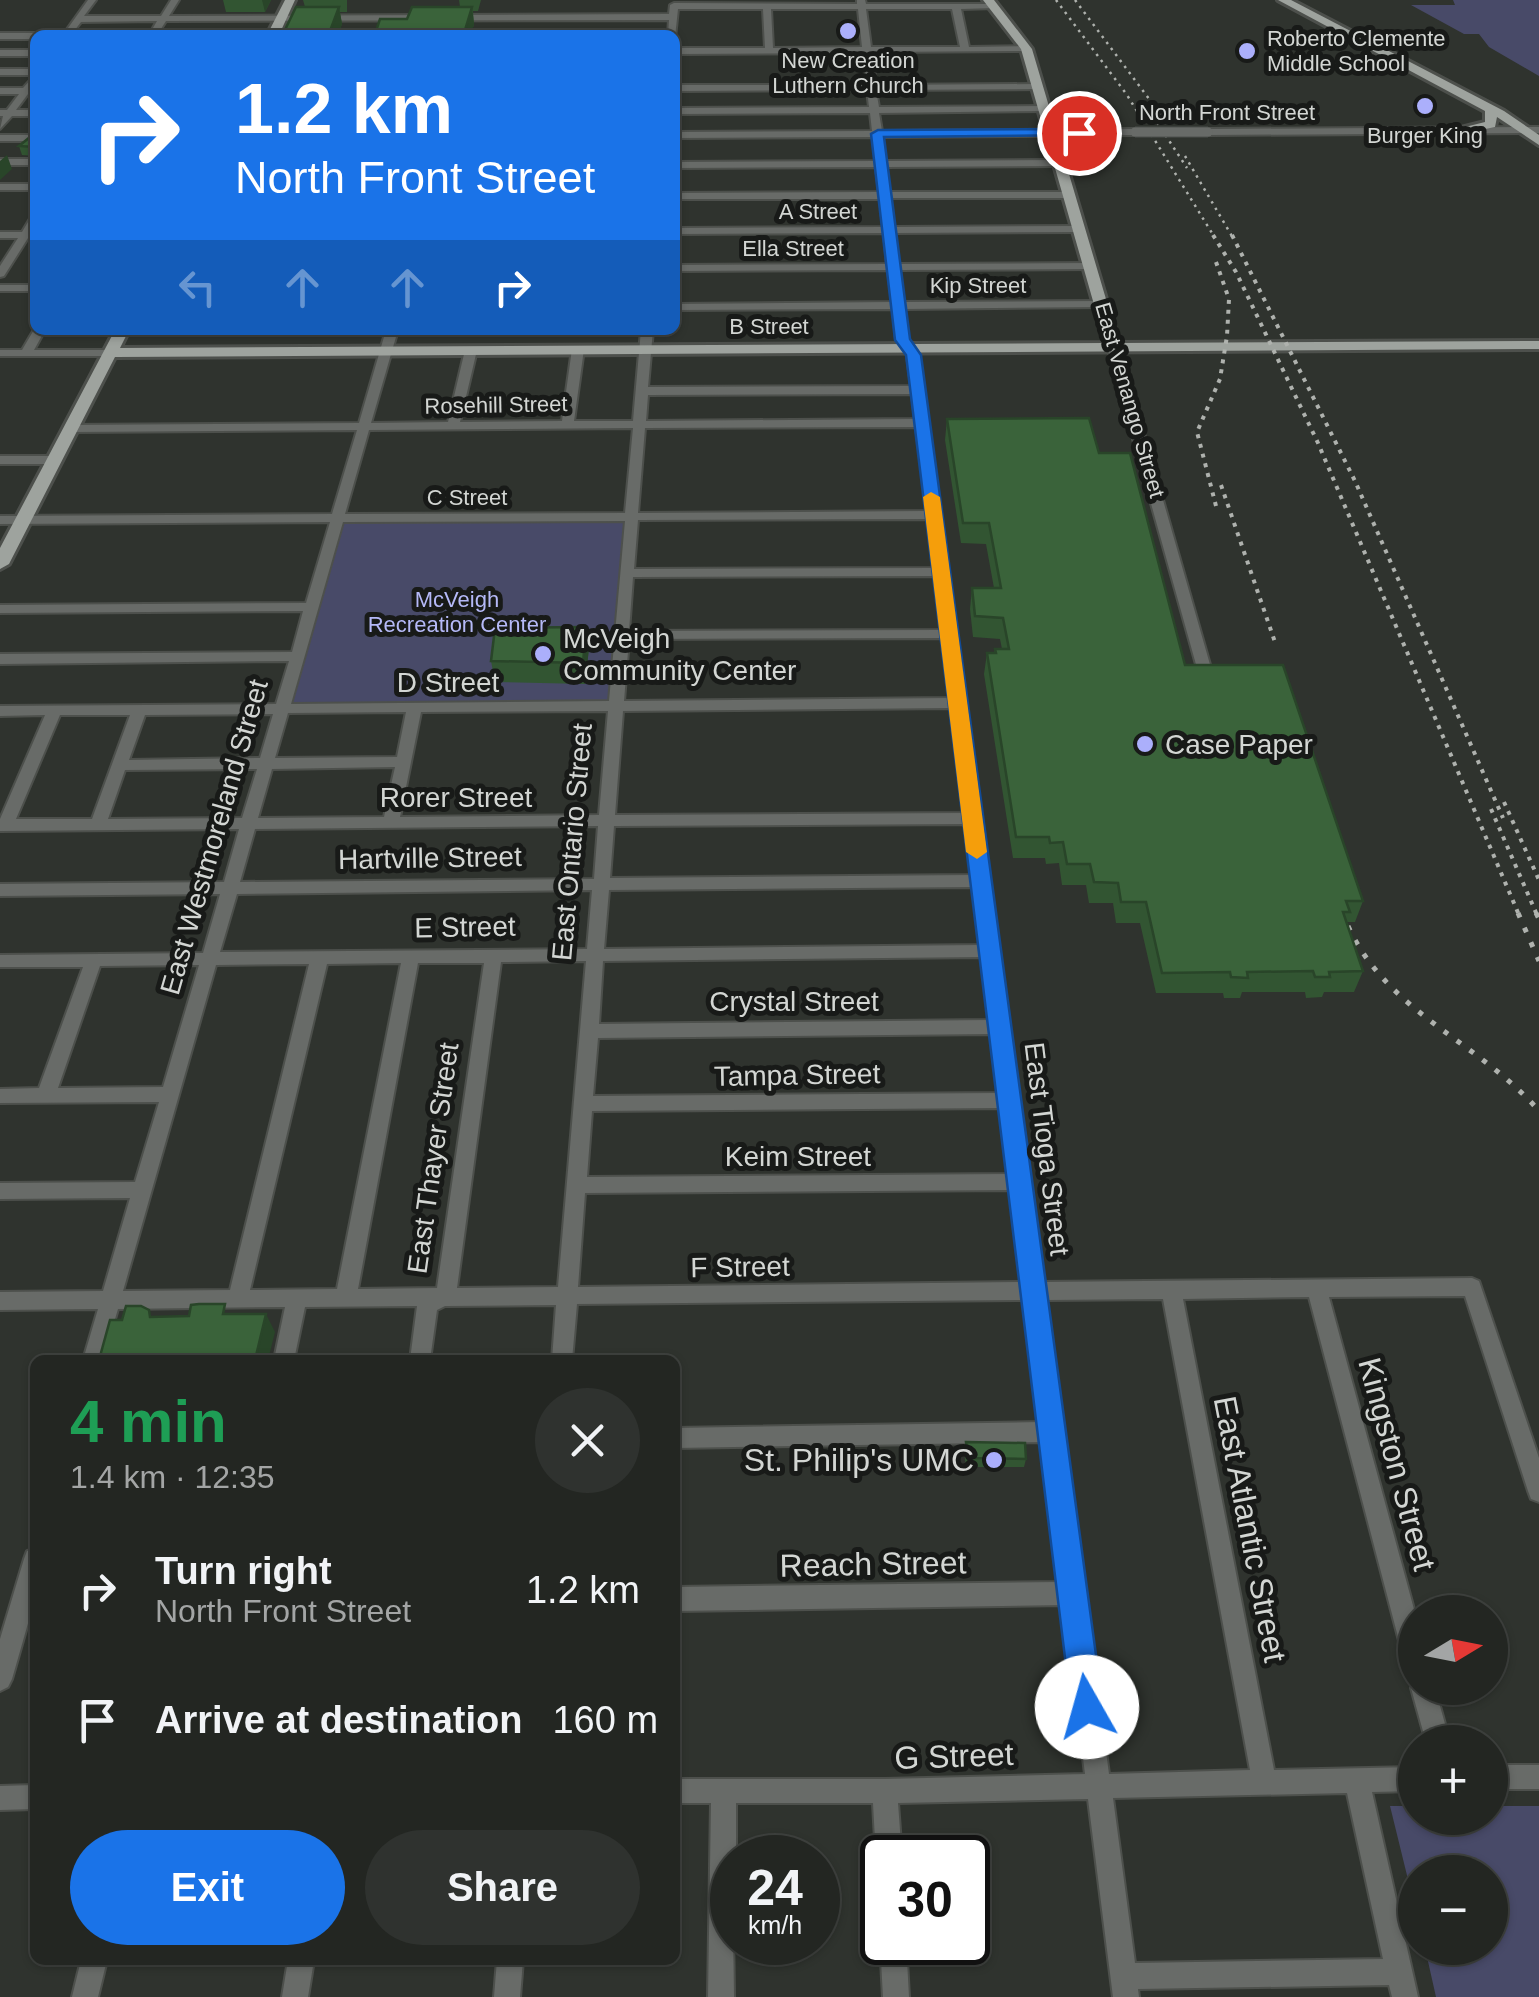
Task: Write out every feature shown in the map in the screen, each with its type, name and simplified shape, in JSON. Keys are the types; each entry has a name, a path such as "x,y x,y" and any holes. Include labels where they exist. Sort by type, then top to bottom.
{"main road":[{"path":"276,30 290,0"},
{"path":"1283,0 1532,130 1539,141"},
{"path":"990,3 1026,49"},
{"name":"East Venango Street","path":"1026,49 1114,346"},
{"path":"1465,131 1491,124 1491,110"},
{"path":"0,564 120,335"},
{"name":"B Street","path":"110,354 1539,344"}],"street":[{"path":"71,30 92,0"},
{"path":"156,30 176,0"},
{"path":"480,30 489,0"},
{"name":"East Tioga Street","path":"861,3 894,268 907,348 914,355 1124,1987"},
{"path":"79,19 218,14 282,18 618,16 674,8 990,3"},
{"path":"956,6 965,49"},
{"path":"767,7 769,50"},
{"path":"616,30 618,16"},
{"path":"0,36 30,36"},
{"path":"680,50 1026,49"},
{"path":"0,54 30,53"},
{"path":"0,72 30,75"},
{"path":"680,88 1038,87"},
{"path":"0,91 30,91"},
{"path":"0,126 5,113 30,91"},
{"path":"680,110 1044,109"},
{"name":"North Front Street","path":"680,134 1532,130"},
{"path":"0,138 30,138"},
{"path":"0,162 30,162"},
{"path":"680,165 1060,163"},
{"path":"0,187 30,187"},
{"path":"680,196 1069,195"},
{"name":"A Street","path":"680,231 1080,229"},
{"path":"0,235 30,234"},
{"path":"0,274 30,234"},
{"name":"Ella Street","path":"680,268 1091,266"},
{"path":"0,288 30,288"},
{"name":"Kip Street","path":"680,306 1102,304"},
{"path":"26,352 36,335"},
{"name":"East Westmoreland Street","path":"94,1355 391,335"},
{"name":"East Ontario Street","path":"562,1355 647,335"},
{"name":"East Venango Street","path":"1114,346 1204,668"},
{"path":"453,426 471,350"},
{"path":"568,424 578,350"},
{"name":"B Street","path":"0,353 110,354"},
{"path":"643,391 918,390"},
{"name":"Rosehill Street","path":"70,428 922,423"},
{"path":"0,460 54,460"},
{"name":"C Street","path":"0,520 934,514"},
{"path":"627,573 940,572"},
{"path":"0,610 311,607"},
{"path":"623,635 948,634"},
{"path":"0,658 297,656"},
{"name":"D Street","path":"0,711 957,703"},
{"path":"391,822 415,707"},
{"path":"98,824 140,709"},
{"path":"3,825 55,710"},
{"path":"120,765 403,762"},
{"name":"Rorer Street","path":"3,825 973,818"},
{"name":"Hartville Street","path":"0,890 980,881"},
{"name":"E Street","path":"0,960 991,951"},
{"name":"East Thayer Street","path":"421,1355 427,1306 446,1295 494,954"},
{"path":"346,1296 410,955"},
{"path":"238,1298 320,956"},
{"path":"46,1095 94,959"},
{"name":"Crystal Street","path":"588,1030 1001,1028"},
{"path":"0,1096 170,1094"},
{"name":"Tampa Street","path":"584,1104 1010,1100"},
{"name":"Keim Street","path":"576,1186 1020,1182"},
{"path":"0,1191 142,1190"},
{"name":"F Street","path":"0,1301 1472,1287 1539,1491"},
{"name":"East Atlantic Street","path":"1171,1290 1264,1780"},
{"name":"Kingston Street","path":"1317,1290 1399,1595"},
{"path":"285,1355 297,1298"},
{"path":"680,1438 1054,1432"},
{"path":"0,1678 30,1575"},
{"name":"Reach Street","path":"680,1599 1072,1593"},
{"path":"1508,1777 1539,1776"},
{"name":"G Street","path":"680,1791 885,1791 1096,1783 1398,1779"},
{"path":"1124,1987 1401,1984 1357,1780"},
{"path":"721,1997 724,1790"},
{"path":"885,1791 887,1835"},
{"path":"0,1798 30,1798"},
{"path":"85,1997 93,1965"},
{"path":"295,1997 300,1965"},
{"path":"507,1997 510,1965"},
{"path":"894,1965 896,1997"}],"green space":[{"path":"1453,0 1539,0 1539,76 1489,47 1479,34 1464,34 1411,5 1455,5"},
{"name":"McVeigh Recreation Center","path":"631,516 617,706 282,708 337,518"},
{"path":"1390,1806 1398,1806 1398,1835 1508,1835 1508,1806 1539,1806 1539,1997 1436,1997 1429,1965 1508,1965 1508,1855 1402,1855"}],"building":[{"path":"296,7 339,7 330,30 285,30"},
{"path":"412,7 472,7 465,30 376,30 380,19 407,19"},
{"name":"Case Paper","path":"1089,418 1099,453 1130,453 1185,665 1283,665 1363,901 1346,901 1350,912 1343,912 1363,971 1329,972 1330,977 1315,977 1313,971 1247,972 1248,978 1231,977 1230,972 1162,973 1146,902 1121,902 1118,883 1094,882 1090,864 1067,864 1063,842 1050,843 1049,837 1016,837 987,653 1009,649 1003,618 975,616 972,588 1001,588 989,523 963,523 947,419"},
{"path":"586,627 583,663 491,661 495,628"},
{"path":"225,1304 223,1314 266,1314 256,1355 100,1355 110,1320 122,1320 126,1306 141,1306 149,1310 150,1317 189,1316 191,1305"},
{"path":"966,1442 1025,1443 1026,1459 968,1458"}],"railway":[{"path":"1056,0 1127,95 1215,238"},
{"path":"1075,0 1164,119"},
{"path":"1149,110 1187,168"},
{"path":"1185,156 1233,238"},
{"path":"1213,235 1236,272 1318,443 1519,915"},
{"path":"1232,235 1355,481 1503,818"},
{"path":"1216,262 1229,299 1227,336 1220,379 1197,432 1216,506"},
{"path":"1221,485 1276,645"},
{"path":"1504,802 1539,880"},
{"path":"1491,809 1537,915"},
{"path":"1518,913 1539,961"},
{"path":"1537,915 1539,919"},
{"path":"1348,926 1365,956 1386,981 1539,1111"}],"slow traffic":[{"path":"931,497 977,852"}],"place":[{"name":"New Creation Luthern Church","path":"848,31"},
{"name":"Roberto Clemente Middle School","path":"1247,51"},
{"name":"Burger King","path":"1425,106"},
{"name":"McVeigh Community Center","path":"543,654"},
{"name":"Case Paper","path":"1145,744"},
{"name":"St. Philip's UMC","path":"994,1460"}],"route":[{"path":"1079,133 878,134 902,340 914,355 1087,1707"}]}
